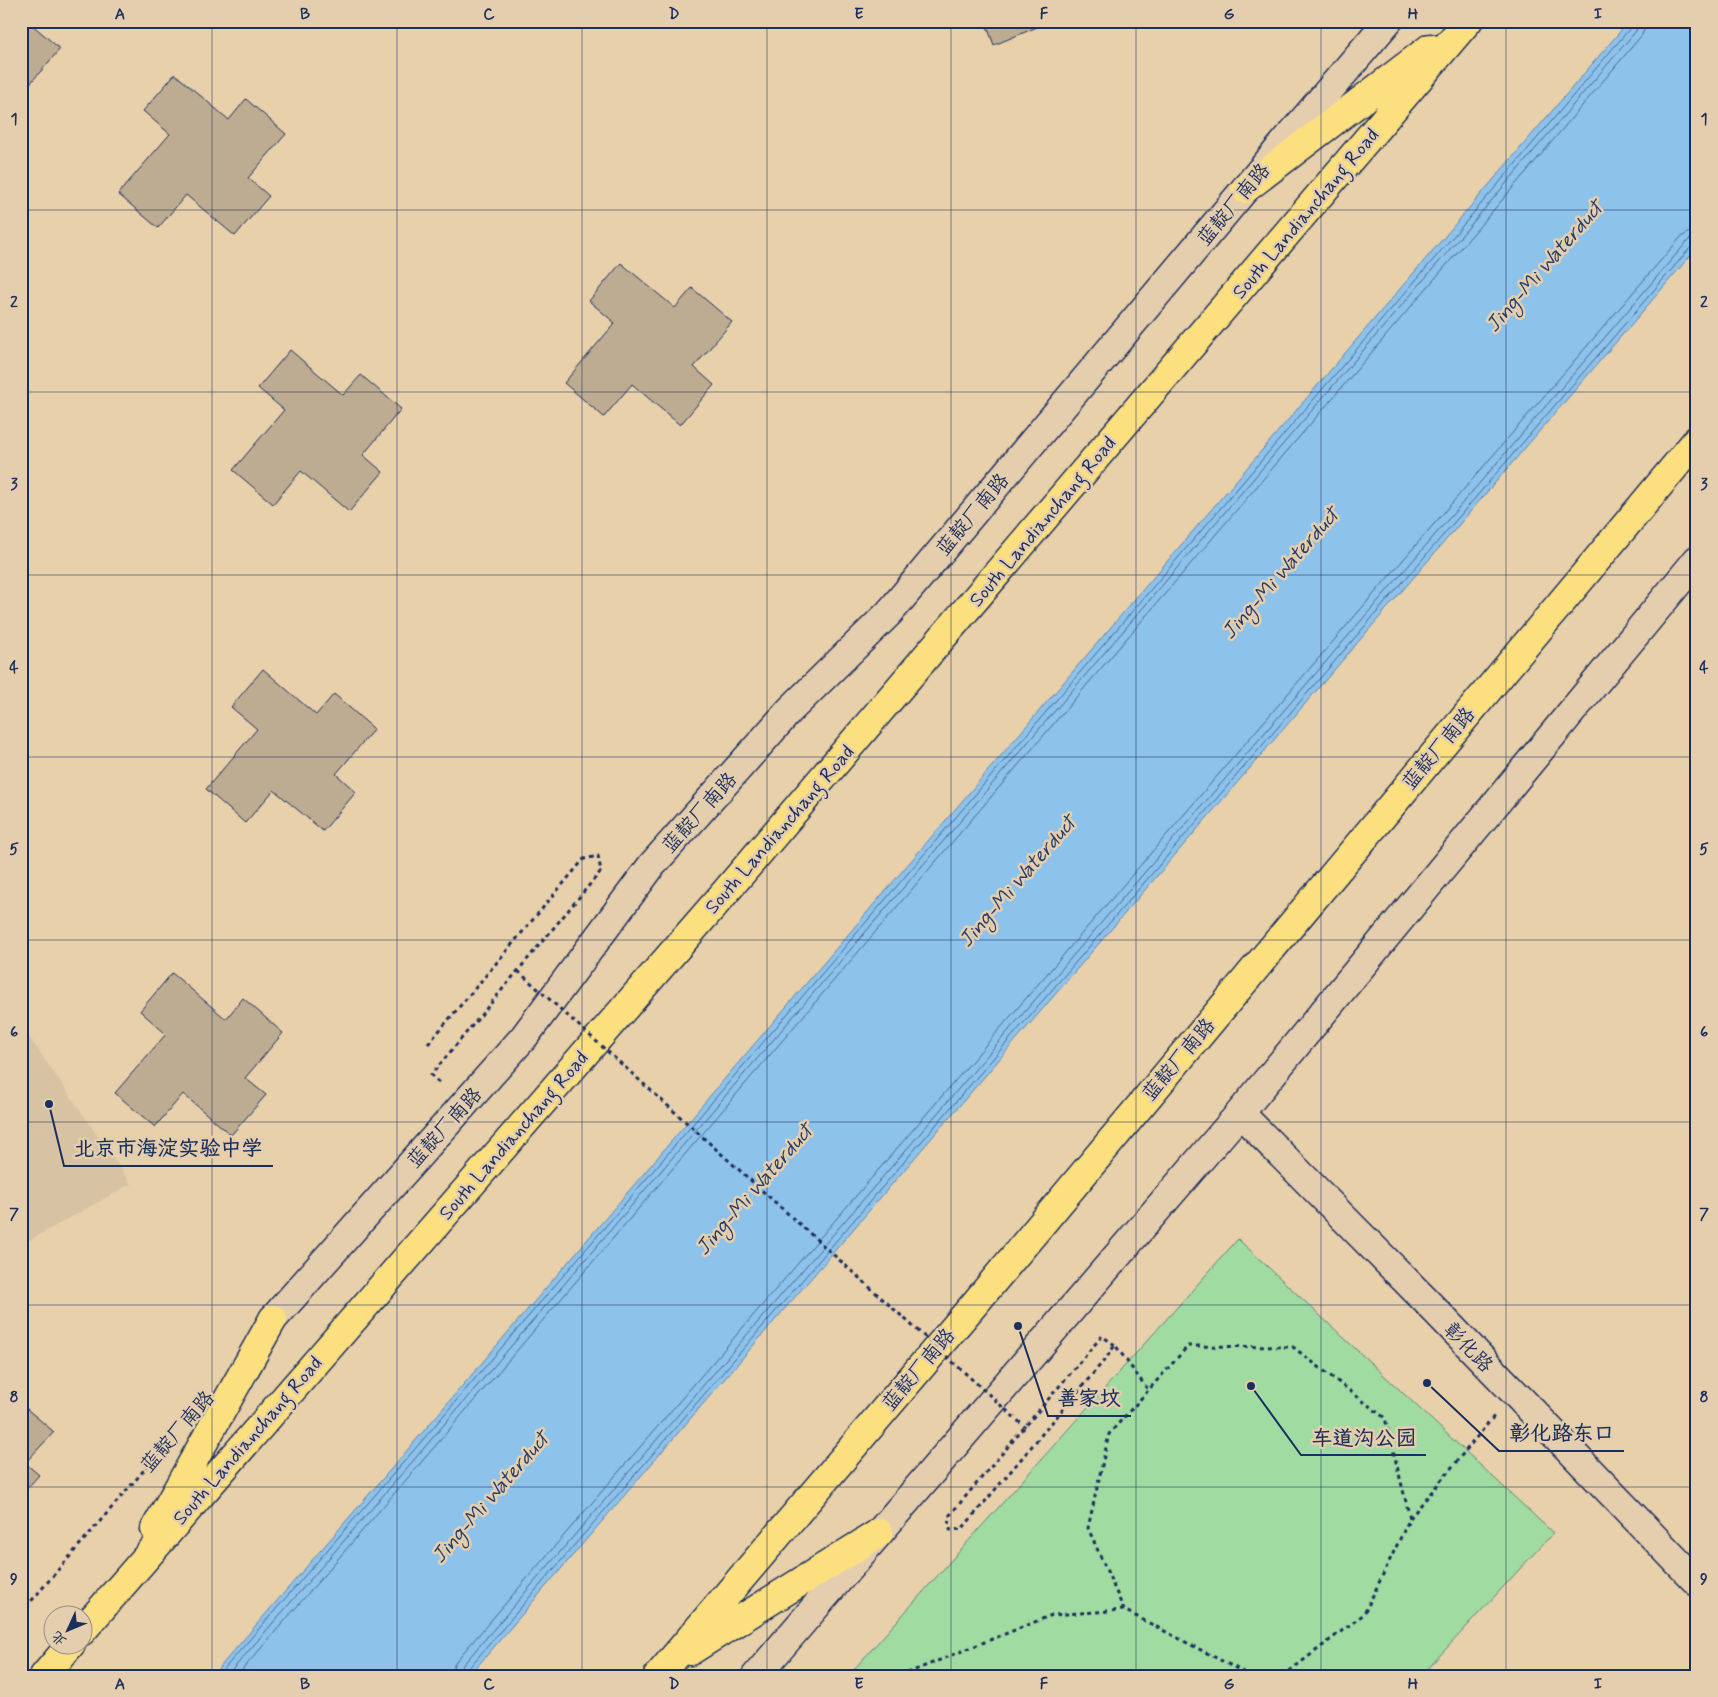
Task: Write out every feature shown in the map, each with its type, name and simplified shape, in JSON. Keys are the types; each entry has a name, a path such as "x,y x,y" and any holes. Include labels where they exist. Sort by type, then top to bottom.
{"highway":[{"path":"1245,189 1467,21"},
{"name":"South Landianchang Road","path":"92,1619 722,896 1467,21"},
{"name":"蓝靛厂南路","path":"662,1670 977,1301 1697,440"},
{"path":"127,1579 273,1319"},
{"path":"662,1670 879,1532"},
{"path":"44,1676 63,1654"}],"street":[{"name":"蓝靛厂南路","path":"273,1319 524,1037 652,865 790,710 889,613 1388,21"},
{"path":"756,1676 1240,1113 1697,560"},
{"name":"彰化路","path":"1240,1113 1427,1302 1697,1582"}],"path":[{"path":"428,1044 584,859 598,856 601,871 446,1058"},
{"path":"518,970 1025,1427"},
{"path":"1115,1345 1107,1357 962,1529 950,1530 949,1516 1102,1336 1115,1345 1148,1390"},
{"path":"1124,1610 1088,1528 1109,1434 1188,1346 1293,1347 1385,1418 1410,1518"},
{"path":"1283,1676 1364,1614 1410,1518 1513,1393"},
{"name":"蓝靛厂南路","path":"21,1613 170,1440"},
{"path":"900,1676 1052,1614 1124,1610 1251,1676"}],"shaded area":[{"path":"21,1025 131,1184 21,1245"}],"green space":[{"path":"1238,1239 1553,1533 1421,1676 848,1676"}],"water":[{"name":"Jing-Mi Waterduct","path":"1629,21 1697,21 1697,248 469,1676 212,1676 404,1454"}],"building":[{"path":"21,21 28,21 60,49 21,94"},
{"path":"985,21 1040,21 1042,25 994,45"},
{"path":"175,74 229,120 246,99 286,134 248,178 269,196 235,236 186,195 158,228 118,194 170,134 143,111"},
{"path":"621,263 675,308 692,288 732,322 694,367 714,385 680,425 632,384 604,417 564,383 615,323 589,301"},
{"path":"290,350 343,395 361,375 401,409 363,455 383,472 349,512 301,471 273,504 233,470 284,410 258,388"},
{"path":"263,669 316,715 334,694 374,729 336,774 356,792 323,831 274,790 245,823 206,789 257,729 231,707"},
{"path":"172,973 226,1019 243,998 283,1033 245,1078 266,1095 231,1135 183,1094 155,1127 115,1093 166,1034 140,1011"},
{"path":"21,1404 54,1432 25,1463 39,1475 21,1495"}],"place":[{"name":"北京市海淀实验中学","path":"49,1104"},
{"name":"善家坟","path":"1018,1326"},
{"name":"彰化路东口","path":"1427,1383"},
{"name":"车道沟公园","path":"1251,1386"}]}
